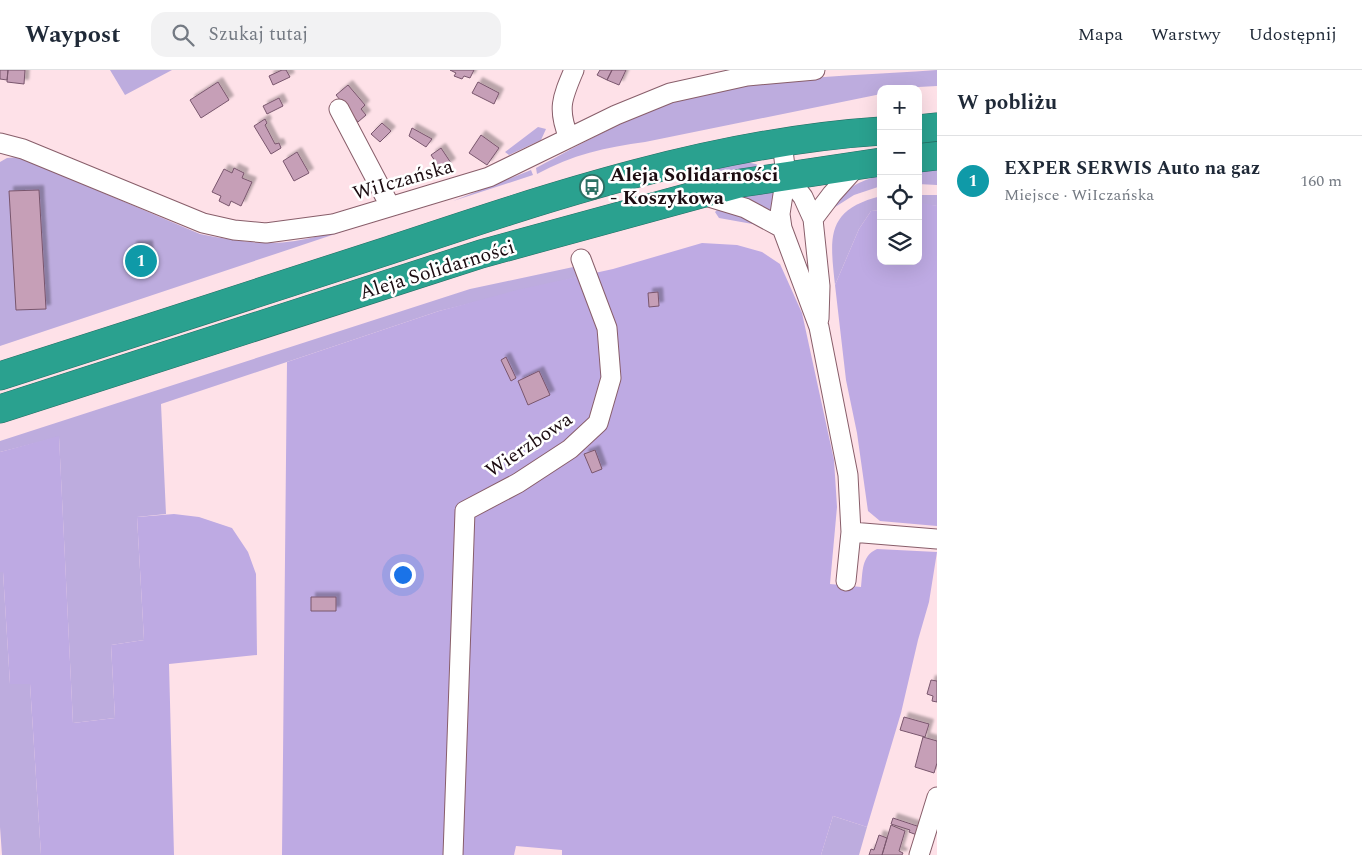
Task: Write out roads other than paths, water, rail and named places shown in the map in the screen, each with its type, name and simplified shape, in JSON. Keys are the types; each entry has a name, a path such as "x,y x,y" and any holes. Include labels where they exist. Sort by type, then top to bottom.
{"highway":[{"path":"922,128 937,127"},
{"name":"Aleja Solidarności","path":"0,376 474,222 574,192 693,159 782,142 877,131"},
{"path":"922,158 937,156"},
{"name":"Aleja Solidarności","path":"0,409 481,254 741,183 786,174 870,163"}],"street":[{"path":"569,138 561,119 564,92 574,70"},
{"name":"WiIczańska","path":"1,144 23,149 204,222 234,230 266,232 302,229 333,224 489,177 641,104 693,87 747,76 815,70"},
{"path":"339,109 390,206"},
{"path":"782,142 786,174 780,214 782,228 819,328 848,475 851,532 846,581"},
{"path":"813,219 832,194 870,163"},
{"path":"786,174 804,197 813,219 820,286 819,328"},
{"path":"702,195 745,208 782,228"},
{"name":"Wierzbowa","path":"453,855 465,511 518,484 570,449 598,423 611,378 607,328 581,259"},
{"path":"851,532 937,539"},
{"path":"919,855 937,797"}],"place":[{"name":"Aleja Solidarności - Koszykowa","path":"592,187"},
{"name":"EXPER SERWIS Auto na gaz","path":"141,261"}]}
